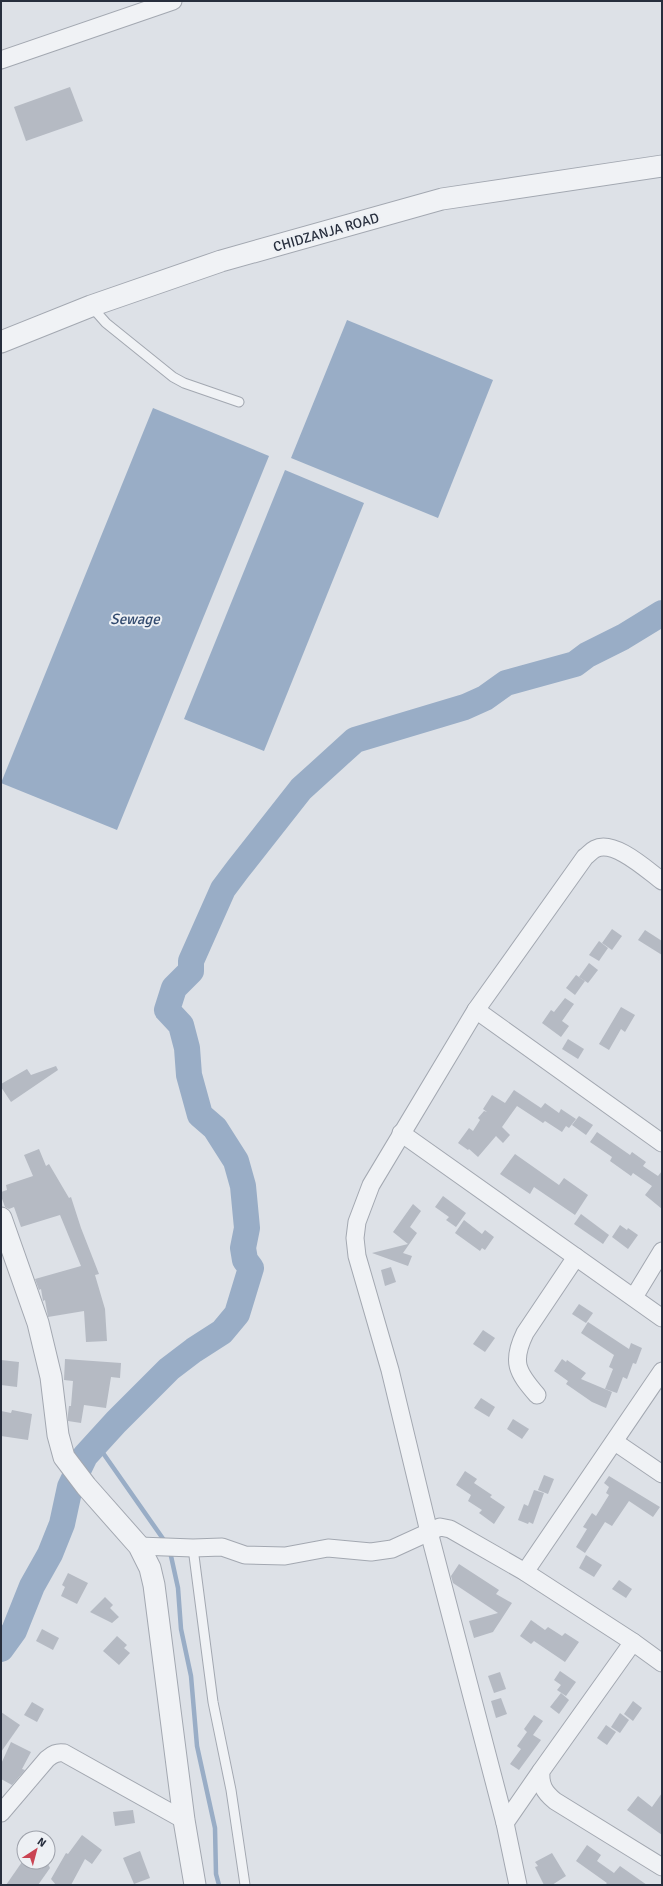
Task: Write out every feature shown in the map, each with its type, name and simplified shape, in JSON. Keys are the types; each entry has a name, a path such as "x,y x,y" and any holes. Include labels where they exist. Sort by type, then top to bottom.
{"street":[{"path":"1,60 173,1"},
{"name":"CHIDZANJA ROAD","path":"1,342 91,306 221,261 442,199 662,166"},
{"path":"518,1885 505,1823 429,1532 390,1370 357,1256 355,1238 356,1222 371,1184 476,1010 585,857 595,849 608,847 622,852 662,881"},
{"path":"476,1010 662,1143"},
{"path":"401,1133 662,1318"},
{"path":"1,1218 38,1323 51,1377 58,1435 64,1457 86,1486 139,1546 150,1568 154,1585 184,1820 195,1885"},
{"path":"634,1297 662,1251"},
{"path":"537,1395 522,1378 518,1366 520,1345 525,1333 576,1257"},
{"path":"525,1572 662,1372"},
{"path":"615,1442 662,1474"},
{"path":"139,1546 193,1548 222,1547 245,1555 285,1556 328,1548 371,1552 392,1549 440,1527 450,1529 525,1572 633,1642 662,1663"},
{"path":"505,1823 633,1642"},
{"path":"1,1813 47,1758 58,1752 64,1753 184,1820"},
{"path":"541,1771 540,1783 546,1793 555,1801 662,1868"}],"lane":[{"path":"91,306 106,323 173,377 184,383 239,402"},
{"path":"193,1548 213,1702 231,1790 245,1885"}],"water":[{"path":"347,320 493,380 438,518 291,458"},
{"name":"Sewage","path":"153,408 269,456 117,830 1,783"},
{"path":"285,470 364,503 264,751 184,719"}],"building":[{"path":"70,87 83,121 26,141 14,107"},
{"path":"612,929 622,936 612,950 602,943"},
{"path":"645,930 662,941 662,955 638,940"},
{"path":"599,941 608,948 599,961 589,955"},
{"path":"589,963 598,970 588,983 579,977"},
{"path":"576,975 585,981 575,995 566,988"},
{"path":"565,998 574,1004 562,1021 569,1026 561,1037 542,1023 551,1010 554,1012"},
{"path":"621,1007 635,1015 625,1032 621,1029 609,1050 599,1044"},
{"path":"568,1039 584,1049 578,1059 562,1049"},
{"path":"56,1066 58,1070 11,1102 1,1087 1,1084 27,1069 31,1075"},
{"path":"514,1090 541,1108 545,1103 559,1113 561,1109 576,1119 569,1128 566,1126 562,1132 545,1121 543,1123 517,1106 502,1127 510,1135 503,1143 496,1136 478,1157 469,1149 468,1150 458,1143 469,1128 473,1131 480,1120 478,1118 484,1111 487,1112 483,1109 492,1095 505,1103"},
{"path":"579,1116 593,1125 586,1135 572,1125"},
{"path":"597,1132 630,1155 632,1152 646,1162 643,1166 658,1176 662,1171 662,1209 645,1195 652,1186 633,1173 631,1176 610,1161 612,1157 590,1142"},
{"path":"39,1149 46,1166 49,1164 69,1198 71,1197 99,1274 95,1275 105,1309 107,1341 86,1342 84,1311 48,1317 45,1300 43,1301 41,1289 39,1290 35,1279 81,1266 60,1215 21,1227 14,1207 9,1209 5,1207 1,1196 1,1192 7,1190 6,1185 33,1176 24,1155"},
{"path":"515,1154 559,1185 564,1178 588,1195 575,1215 534,1187 530,1194 500,1174"},
{"path":"443,1196 466,1213 456,1227 446,1220 449,1217 435,1207"},
{"path":"413,1204 421,1211 410,1227 417,1233 403,1253 412,1256 408,1266 372,1253 408,1244 393,1232"},
{"path":"581,1214 609,1235 603,1244 574,1224"},
{"path":"464,1220 482,1234 485,1230 494,1237 485,1250 482,1248 480,1251 455,1233"},
{"path":"620,1225 627,1230 628,1228 638,1235 628,1249 612,1237"},
{"path":"391,1267 396,1282 385,1286 381,1270"},
{"path":"579,1304 593,1313 586,1323 572,1314"},
{"path":"588,1322 629,1349 631,1343 642,1348 636,1364 633,1363 627,1379 623,1377 617,1393 605,1389 613,1369 609,1367 614,1355 581,1333"},
{"path":"483,1330 495,1338 485,1352 473,1344"},
{"path":"65,1359 121,1363 120,1378 111,1377 106,1408 84,1405 81,1423 68,1421 73,1381 64,1380"},
{"path":"562,1359 566,1362 567,1360 586,1373 581,1379 612,1392 606,1408 592,1402 566,1384 568,1381 554,1371"},
{"path":"1,1360 19,1362 17,1387 1,1385"},
{"path":"481,1398 495,1407 489,1417 474,1408"},
{"path":"12,1410 32,1414 28,1440 1,1436 1,1411 11,1413"},
{"path":"513,1419 529,1429 522,1439 507,1429"},
{"path":"465,1471 477,1479 474,1483 492,1495 490,1497 505,1507 494,1524 479,1513 482,1510 468,1501 471,1495 456,1485"},
{"path":"544,1475 554,1479 548,1494 538,1490"},
{"path":"609,1476 660,1507 653,1517 629,1501 612,1526 605,1522 585,1553 576,1547 587,1529 583,1527 592,1513 596,1516 609,1495 606,1493 609,1487 604,1483"},
{"path":"534,1490 544,1493 533,1524 529,1522 528,1524 518,1520 524,1504 528,1506"},
{"path":"586,1555 602,1565 594,1577 579,1568"},
{"path":"459,1564 499,1590 496,1594 512,1603 493,1632 474,1638 469,1621 498,1613 453,1583 451,1576"},
{"path":"68,1573 88,1583 77,1604 61,1596 65,1587 62,1585"},
{"path":"619,1580 632,1589 626,1598 612,1589"},
{"path":"105,1597 113,1605 110,1608 119,1617 112,1623 90,1612"},
{"path":"531,1620 545,1630 548,1627 562,1636 565,1633 579,1642 565,1662 534,1641 531,1644 520,1636"},
{"path":"42,1629 59,1638 53,1650 36,1641"},
{"path":"117,1636 127,1645 124,1648 130,1653 119,1665 103,1651"},
{"path":"560,1671 576,1682 566,1696 557,1690 561,1685 554,1680"},
{"path":"500,1672 506,1689 494,1693 488,1676"},
{"path":"561,1693 569,1700 559,1714 550,1707"},
{"path":"501,1698 507,1714 496,1718 491,1701"},
{"path":"633,1701 642,1708 633,1721 624,1714"},
{"path":"32,1702 44,1709 37,1722 24,1715"},
{"path":"1,1712 20,1725 1,1752"},
{"path":"620,1713 629,1720 620,1733 611,1727"},
{"path":"534,1715 543,1721 533,1735 541,1740 519,1770 510,1764 521,1749 517,1746 527,1732 524,1729"},
{"path":"606,1725 616,1732 607,1745 597,1738"},
{"path":"11,1742 31,1752 22,1769 25,1770 12,1785 1,1779 1,1764"},
{"path":"662,1793 662,1835 627,1810 638,1796 652,1807"},
{"path":"133,1810 135,1823 115,1826 113,1812"},
{"path":"82,1835 102,1850 92,1864 85,1859 71,1885 56,1885 51,1879 66,1853 68,1854"},
{"path":"587,1845 601,1855 597,1861 614,1873 620,1866 647,1885 605,1885 607,1883 576,1861"},
{"path":"140,1851 150,1878 134,1884 123,1858"},
{"path":"552,1853 566,1876 552,1885 544,1885 535,1867 538,1866 535,1862"},
{"path":"16,1870 49,1870 38,1885 6,1885"}],"waterway":[{"path":"1,1649 14,1631 32,1586 50,1554 62,1524 70,1487 85,1456 116,1422 169,1369 194,1350 222,1332 237,1314 251,1268 245,1260 243,1248 247,1228 243,1186 236,1161 215,1128 200,1115 189,1075 187,1048 181,1025 167,1010 174,988 191,971 191,961 223,889 301,789 355,740 465,707 485,698 506,683 575,664 587,655 623,637 662,613"},
{"path":"96,1443 166,1543"},
{"path":"171,1556 178,1588 181,1629 191,1676 197,1746 215,1828 216,1874 219,1885"}]}
